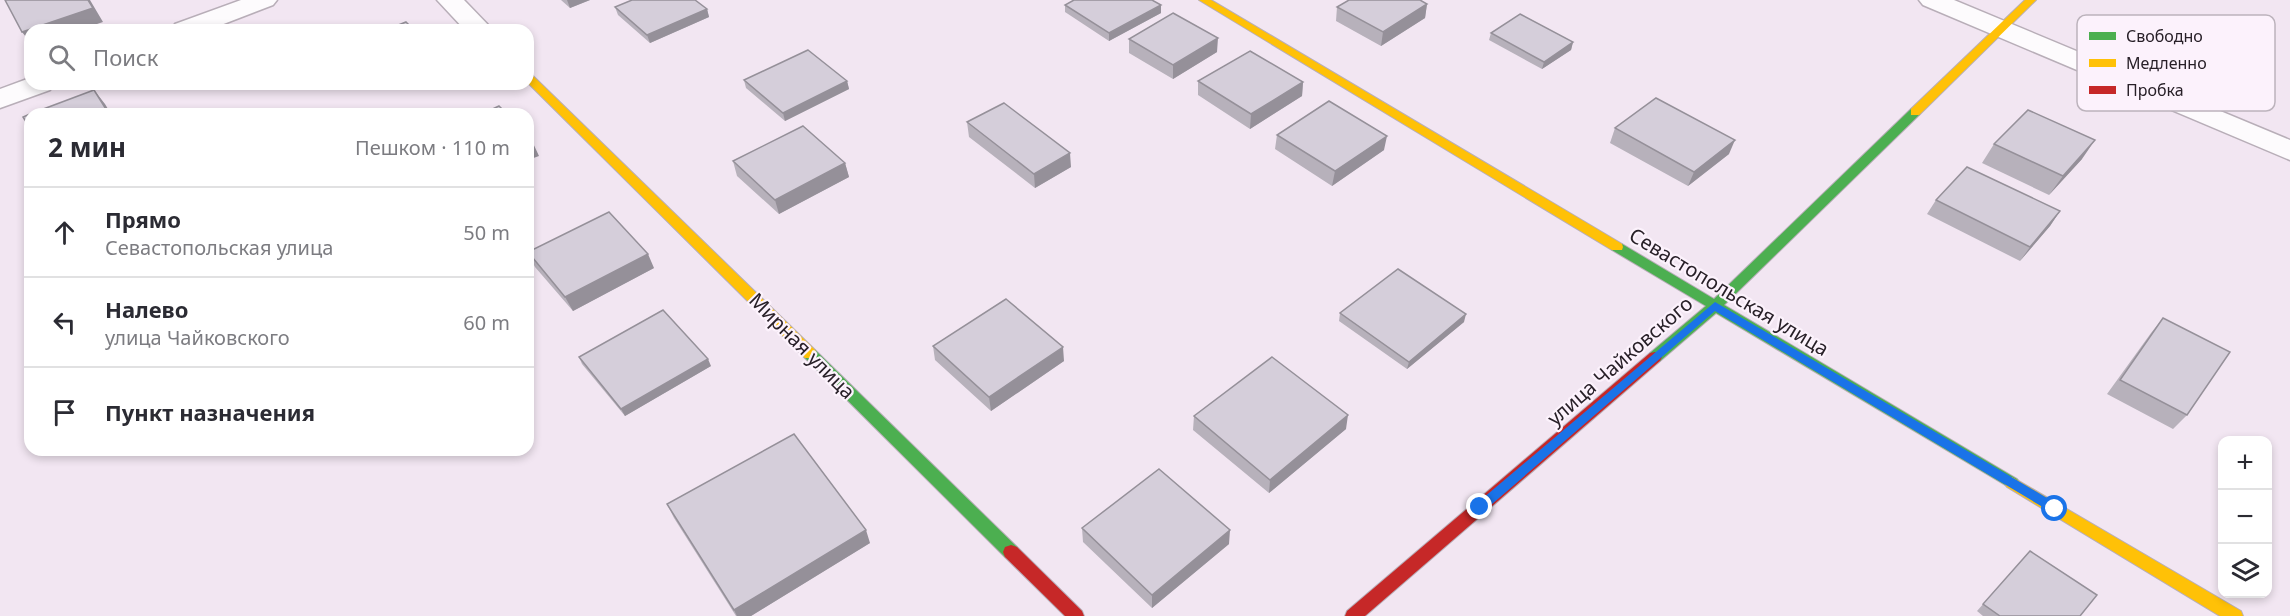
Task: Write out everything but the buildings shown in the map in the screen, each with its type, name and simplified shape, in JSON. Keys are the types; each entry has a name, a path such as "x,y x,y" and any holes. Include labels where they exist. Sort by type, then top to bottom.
{"street":[{"path":"200,24 264,0"},
{"path":"450,0 474,24"},
{"name":"Севастопольская улица","path":"1204,0 2235,616"},
{"path":"1932,0 2077,61"},
{"name":"улица Чайковского","path":"1353,616 1715,306 2031,0"},
{"name":"Мирная улица","path":"534,83 1076,616"},
{"path":"0,99 24,90"},
{"path":"2195,111 2290,151"}],"traffic: fast":[{"path":"1655,357 1715,306 1915,112"},
{"path":"1617,247 2012,483"},
{"path":"810,354 1011,552"}],"traffic: slow":[{"path":"1204,0 1617,247"},
{"path":"1915,112 2031,0"},
{"path":"534,83 810,354"},
{"path":"2012,483 2235,616"}],"traffic: jam":[{"path":"1353,616 1655,357"},
{"path":"1011,552 1076,616"}],"route":[{"path":"1480,507 1715,306 2055,509"}]}
